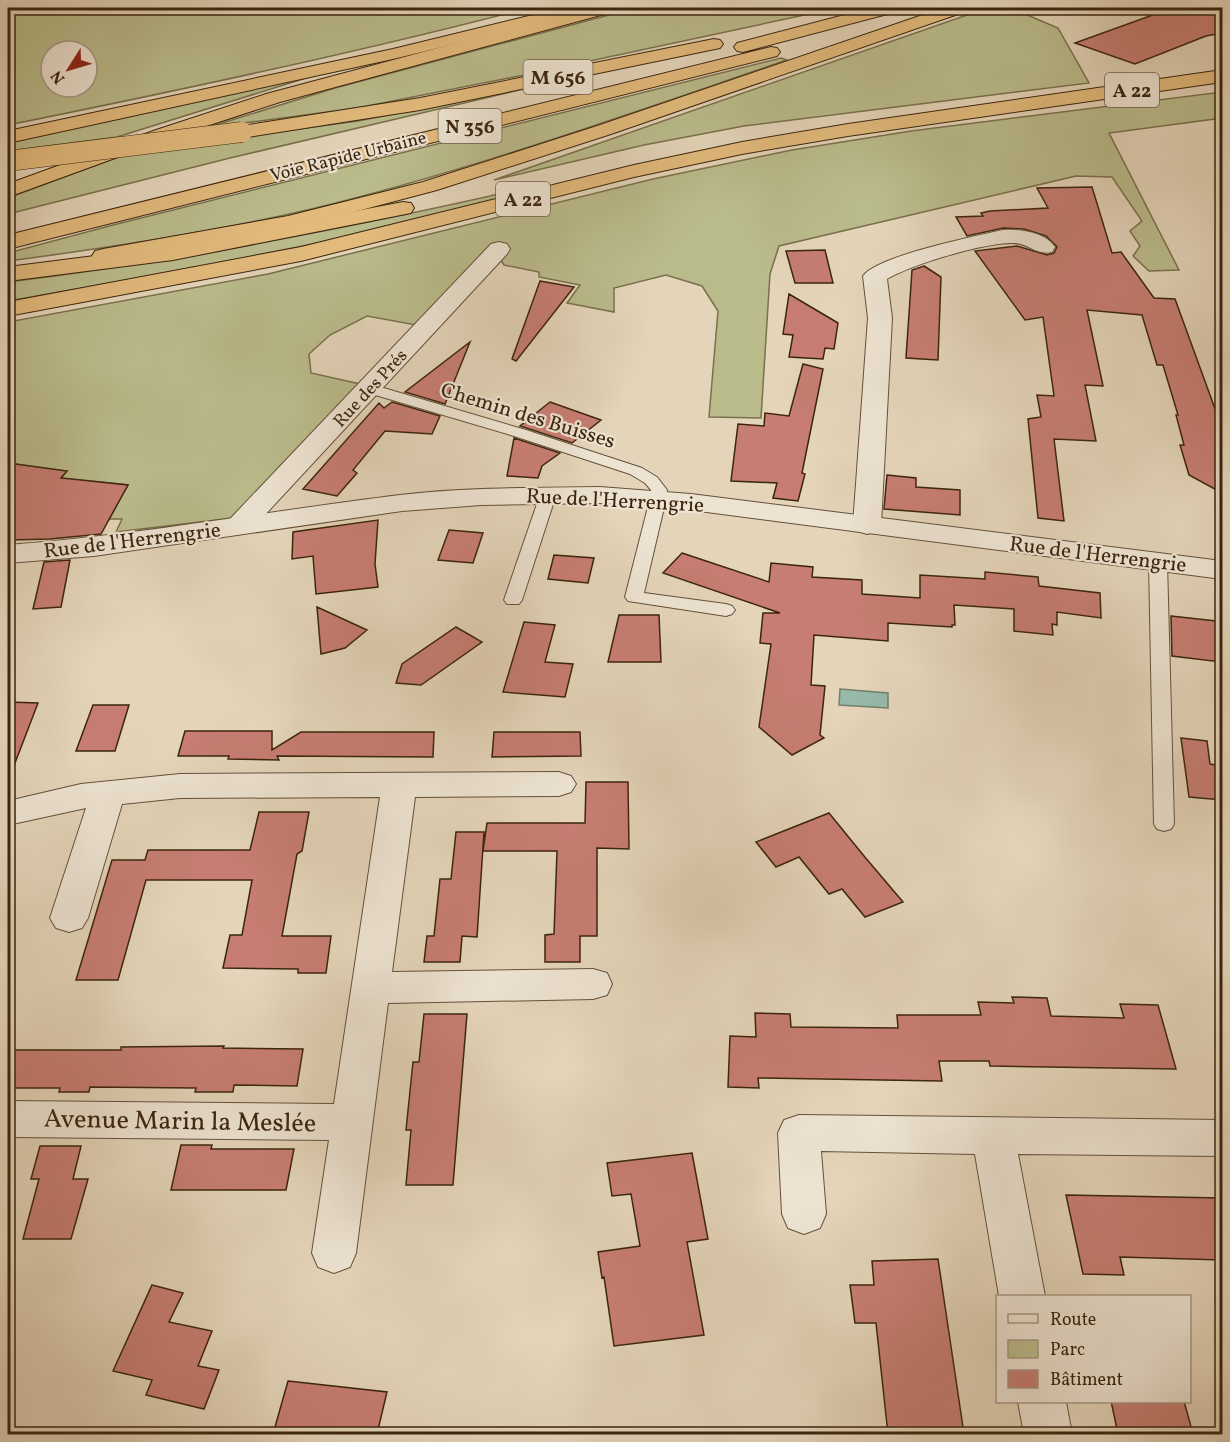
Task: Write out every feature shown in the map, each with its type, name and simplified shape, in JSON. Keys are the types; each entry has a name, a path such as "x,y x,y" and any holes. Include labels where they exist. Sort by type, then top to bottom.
{"highway":[{"path":"8,137 401,52 580,8"},
{"path":"8,191 162,134 281,96 606,8"},
{"name":"M 656","path":"8,160 242,132 345,117 543,80 870,8"},
{"name":"Voie Rapide Urbaine","path":"8,227 255,164 744,46 889,8"},
{"name":"Voie Rapide Urbaine","path":"8,242 273,174 766,53 932,8"},
{"path":"13,271 222,236 395,196 520,158 958,8"},
{"name":"A 22","path":"8,309 301,254 623,174 742,148 838,131 1222,76"},
{"path":"13,271 140,258 275,234 742,137 969,107 1041,103"}],"street":[{"path":"867,525 879,352 880,318 875,276 884,270 915,259 1006,237 1018,237 1044,247"},
{"name":"Rue des Prés","path":"240,525 499,249"},
{"name":"Rue de l'Herrengrie","path":"8,554 84,548 402,503 548,495 658,499 1222,570"},
{"path":"8,813 51,802 108,792 180,786 559,784"},
{"path":"334,1253 399,785"},
{"path":"69,918 108,792"},
{"path":"371,988 593,984"},
{"name":"Avenue Marin la Meslée","path":"8,1119 352,1122"},
{"path":"804,1214 799,1133 1222,1138"},
{"path":"993,1136 1022,1295"},
{"path":"1042,1403 1048,1434"}],"lane":[{"name":"Chemin des Buisses","path":"370,389 636,471 651,480 659,490 658,499"},
{"path":"513,600 548,495"},
{"path":"658,499 634,597 726,610"},
{"path":"1158,562 1164,824"}],"green space":[{"path":"8,8 528,8 269,70 8,125"},
{"path":"635,8 837,8 357,108 206,128 335,88"},
{"path":"987,8 1029,8 1018,11 1058,28 1089,83 744,126 644,145 494,180"},
{"path":"781,58 787,60 548,141 368,195 195,233 8,261 8,253 113,225"},
{"path":"319,74 117,137 8,151 8,140"},
{"path":"532,87 230,158 8,214 8,198 134,151 358,121"},
{"path":"1222,92 1222,118 1109,133 1179,270 1149,271 1133,256 1140,246 1130,231 1142,221 1112,177 1076,176 779,246 770,274 761,418 709,417 718,311 702,286 666,275 614,288 614,312 567,303 580,285 539,277 539,272 504,265 500,259 416,325 367,316 330,335 309,354 311,373 360,384 233,518 116,532 122,519 109,519 128,485 61,478 66,471 8,463 8,322 268,274 653,179 792,150 911,131"},
{"path":"543,184 548,186 318,243 174,272 8,301 8,282 143,263 277,240 410,214"}],"shaded area":[{"path":"840,689 888,693 888,708 839,705"}],"building":[{"path":"1172,8 1222,8 1222,33 1206,36 1135,64 1075,43"},
{"path":"1092,187 1112,253 1121,252 1154,298 1175,299 1222,428 1222,493 1189,475 1180,445 1184,445 1176,415 1178,415 1163,365 1157,365 1142,315 1087,310 1103,386 1085,385 1096,441 1054,439 1064,521 1038,518 1028,419 1041,417 1037,395 1054,396 1043,317 1025,320 975,251 1017,246 1047,255 1054,253 1057,247 1046,236 1024,229 1003,228 967,236 956,217 983,216 981,213 990,211 1048,208 1037,188"},
{"path":"825,250 833,283 795,283 786,251"},
{"path":"924,266 941,277 938,360 906,358 912,270"},
{"path":"540,281 574,287 516,361 512,359"},
{"path":"789,294 838,323 834,349 825,348 823,359 789,357 793,335 783,334"},
{"path":"470,342 445,404 405,392"},
{"path":"803,364 823,369 802,473 805,474 798,501 773,498 777,483 731,481 738,424 764,426 765,413 789,416"},
{"path":"392,402 440,416 432,434 385,431 353,470 357,473 337,496 303,489 379,403 384,408"},
{"path":"550,402 601,420 572,443 520,426"},
{"path":"514,438 560,453 542,466 538,478 507,476"},
{"path":"8,463 67,471 61,478 128,485 101,534 8,540"},
{"path":"887,475 916,478 916,487 960,490 960,515 884,509"},
{"path":"378,520 375,564 378,587 316,594 313,556 292,559 293,532"},
{"path":"449,530 483,533 473,563 438,560"},
{"path":"682,553 769,582 771,563 813,567 812,577 862,580 862,594 920,598 920,575 985,579 985,572 1038,577 1039,586 1100,593 1101,618 1057,612 1057,625 1052,624 1053,635 1014,631 1014,609 954,605 955,625 952,627 888,623 888,641 814,635 811,685 825,686 820,735 824,738 792,755 759,727 771,644 760,643 763,613 780,613 663,573"},
{"path":"554,555 594,558 588,583 548,579"},
{"path":"70,560 61,607 33,609 44,562"},
{"path":"317,607 367,630 345,648 321,654"},
{"path":"619,615 659,615 661,662 608,662"},
{"path":"1171,616 1216,621 1221,662 1172,656"},
{"path":"524,622 555,625 545,662 573,664 565,697 503,692"},
{"path":"456,627 482,642 421,685 396,683 402,664"},
{"path":"8,702 38,703 10,776 8,776"},
{"path":"93,705 129,705 115,751 76,751"},
{"path":"185,731 272,731 272,750 301,732 434,732 433,757 277,756 279,760 228,759 229,756 178,756"},
{"path":"494,732 580,732 581,756 492,757"},
{"path":"1181,738 1207,741 1210,764 1222,766 1222,800 1189,797"},
{"path":"586,782 628,782 629,849 597,848 597,936 580,936 580,962 545,962 545,935 554,934 557,851 483,851 487,823 585,823"},
{"path":"259,812 309,812 302,851 297,854 282,936 331,936 326,973 298,973 298,969 223,968 230,935 242,935 252,880 146,880 118,980 76,980 112,860 145,860 148,850 250,850"},
{"path":"829,813 903,902 865,917 842,889 829,894 799,857 776,867 756,842"},
{"path":"456,832 484,832 477,937 462,936 460,962 424,962 427,936 434,936 440,879 451,879"},
{"path":"1012,997 1047,998 1051,1016 1124,1018 1120,1004 1158,1005 1176,1069 990,1066 989,1061 939,1061 942,1081 758,1078 759,1088 728,1087 730,1036 756,1037 755,1013 790,1014 791,1027 898,1028 897,1015 981,1015 978,1002 1014,1003"},
{"path":"424,1014 467,1014 453,1185 406,1185 411,1130 406,1130 413,1062 419,1062"},
{"path":"224,1046 223,1048 303,1049 297,1086 234,1085 233,1092 195,1092 196,1088 90,1087 89,1092 59,1092 60,1088 8,1088 8,1050 121,1050 121,1047"},
{"path":"181,1145 212,1145 211,1149 294,1149 286,1190 171,1190"},
{"path":"40,1146 81,1146 73,1179 88,1179 71,1239 23,1239 39,1179 31,1179"},
{"path":"692,1153 708,1239 687,1242 704,1335 614,1346 598,1252 640,1246 631,1194 612,1196 607,1163"},
{"path":"1066,1195 1222,1198 1222,1260 1120,1257 1124,1275 1083,1274"},
{"path":"938,1259 964,1434 888,1434 876,1323 855,1323 850,1285 874,1285 872,1261"},
{"path":"152,1285 183,1293 169,1322 212,1331 198,1366 219,1370 204,1409 146,1395 152,1380 113,1371"},
{"path":"288,1381 387,1392 377,1434 273,1434"},
{"path":"1111,1403 1185,1403 1193,1434 1118,1434"}]}
